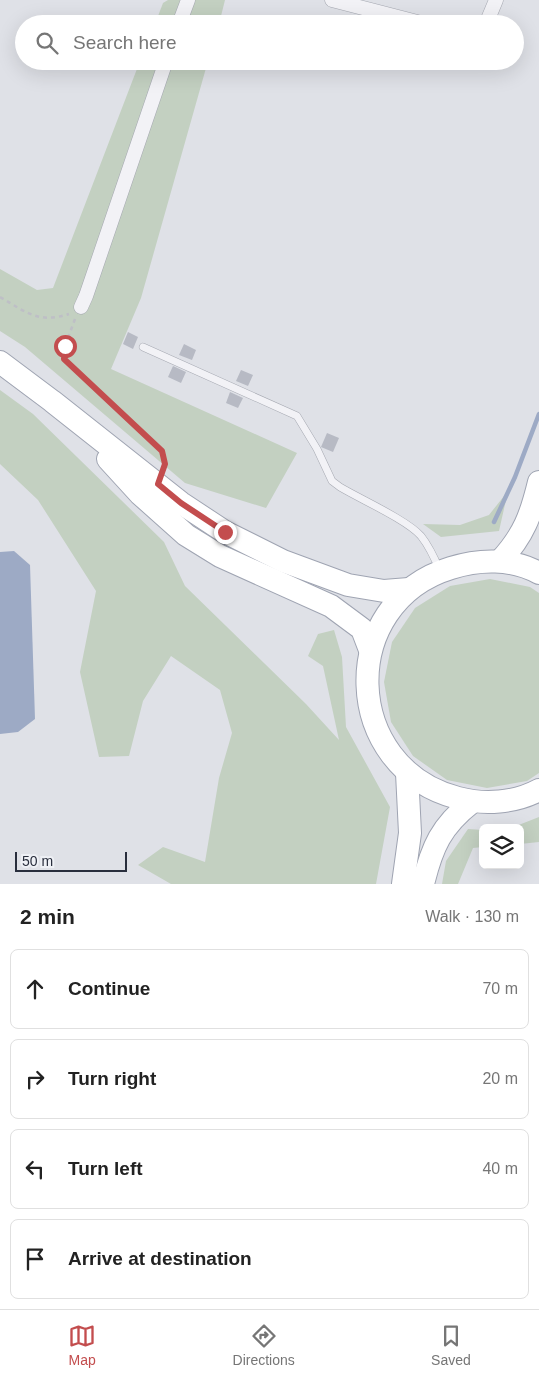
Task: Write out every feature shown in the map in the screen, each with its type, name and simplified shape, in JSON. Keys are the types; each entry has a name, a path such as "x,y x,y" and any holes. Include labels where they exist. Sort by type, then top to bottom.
{"main road":[{"path":"0,362 181,503 225,532 283,561 348,585 384,591 409,589"},
{"path":"52,401 100,449 140,494 186,535 220,556 331,606 362,629 370,650"},
{"path":"500,561 513,547 526,528 539,482"},
{"path":"539,573 500,561 470,562 440,571 409,589 385,617 370,650 366,688 372,720 388,751 407,773 442,794 472,802 498,802 530,795 539,790"},
{"path":"403,884 410,833 407,773"},
{"path":"424,884 438,838 455,815 472,802"}],"street":[{"path":"182,15 188,0"},
{"path":"332,0 390,15"},
{"path":"490,15 496,0"},
{"path":"81,307 163,70"}],"lane":[{"path":"143,347 297,416 332,481 410,526 428,546 440,571"}],"path":[{"path":"0,298 34,317 51,319 69,315 81,307"},
{"path":"81,307 65,346 64,359 162,451 165,464 158,484"}],"green space":[{"path":"168,0 225,0 221,15 158,15 163,3"},
{"path":"137,70 205,70 141,298 111,369 297,453 266,508 185,483 25,347 0,331 0,269 37,290 53,288"},
{"path":"0,390 33,414 164,542 185,586 306,704 339,740 323,666 308,656 318,634 334,630 342,657 346,727 390,807 376,884 171,884 138,865 163,847 205,862 219,778 232,733 220,690 171,656 143,701 129,756 99,757 80,672 96,591 38,500 0,464"},
{"path":"508,491 499,531 441,537 423,524 460,525 489,515"},
{"path":"490,579 530,587 539,593 539,773 527,781 487,788 447,780 413,756 391,722 384,682 392,642 415,608 450,586"},
{"path":"539,817 539,842 524,844 524,824 521,824"},
{"path":"468,829 479,830 479,847 473,848 458,884 442,884 446,861"}],"water":[{"path":"14,551 30,565 35,719 18,732 0,734 0,552"}],"building":[{"path":"128,332 138,337 133,349 123,344"},
{"path":"184,344 196,350 192,360 179,355"},
{"path":"173,366 186,372 181,383 168,377"},
{"path":"241,370 253,375 248,386 236,381"},
{"path":"230,392 243,398 238,408 226,403"},
{"path":"327,433 339,438 333,452 321,447"}],"waterway":[{"path":"494,522 515,477 539,414"}],"route":[{"path":"65,346 64,359 162,451 165,464 158,484 181,503 225,532"}]}
